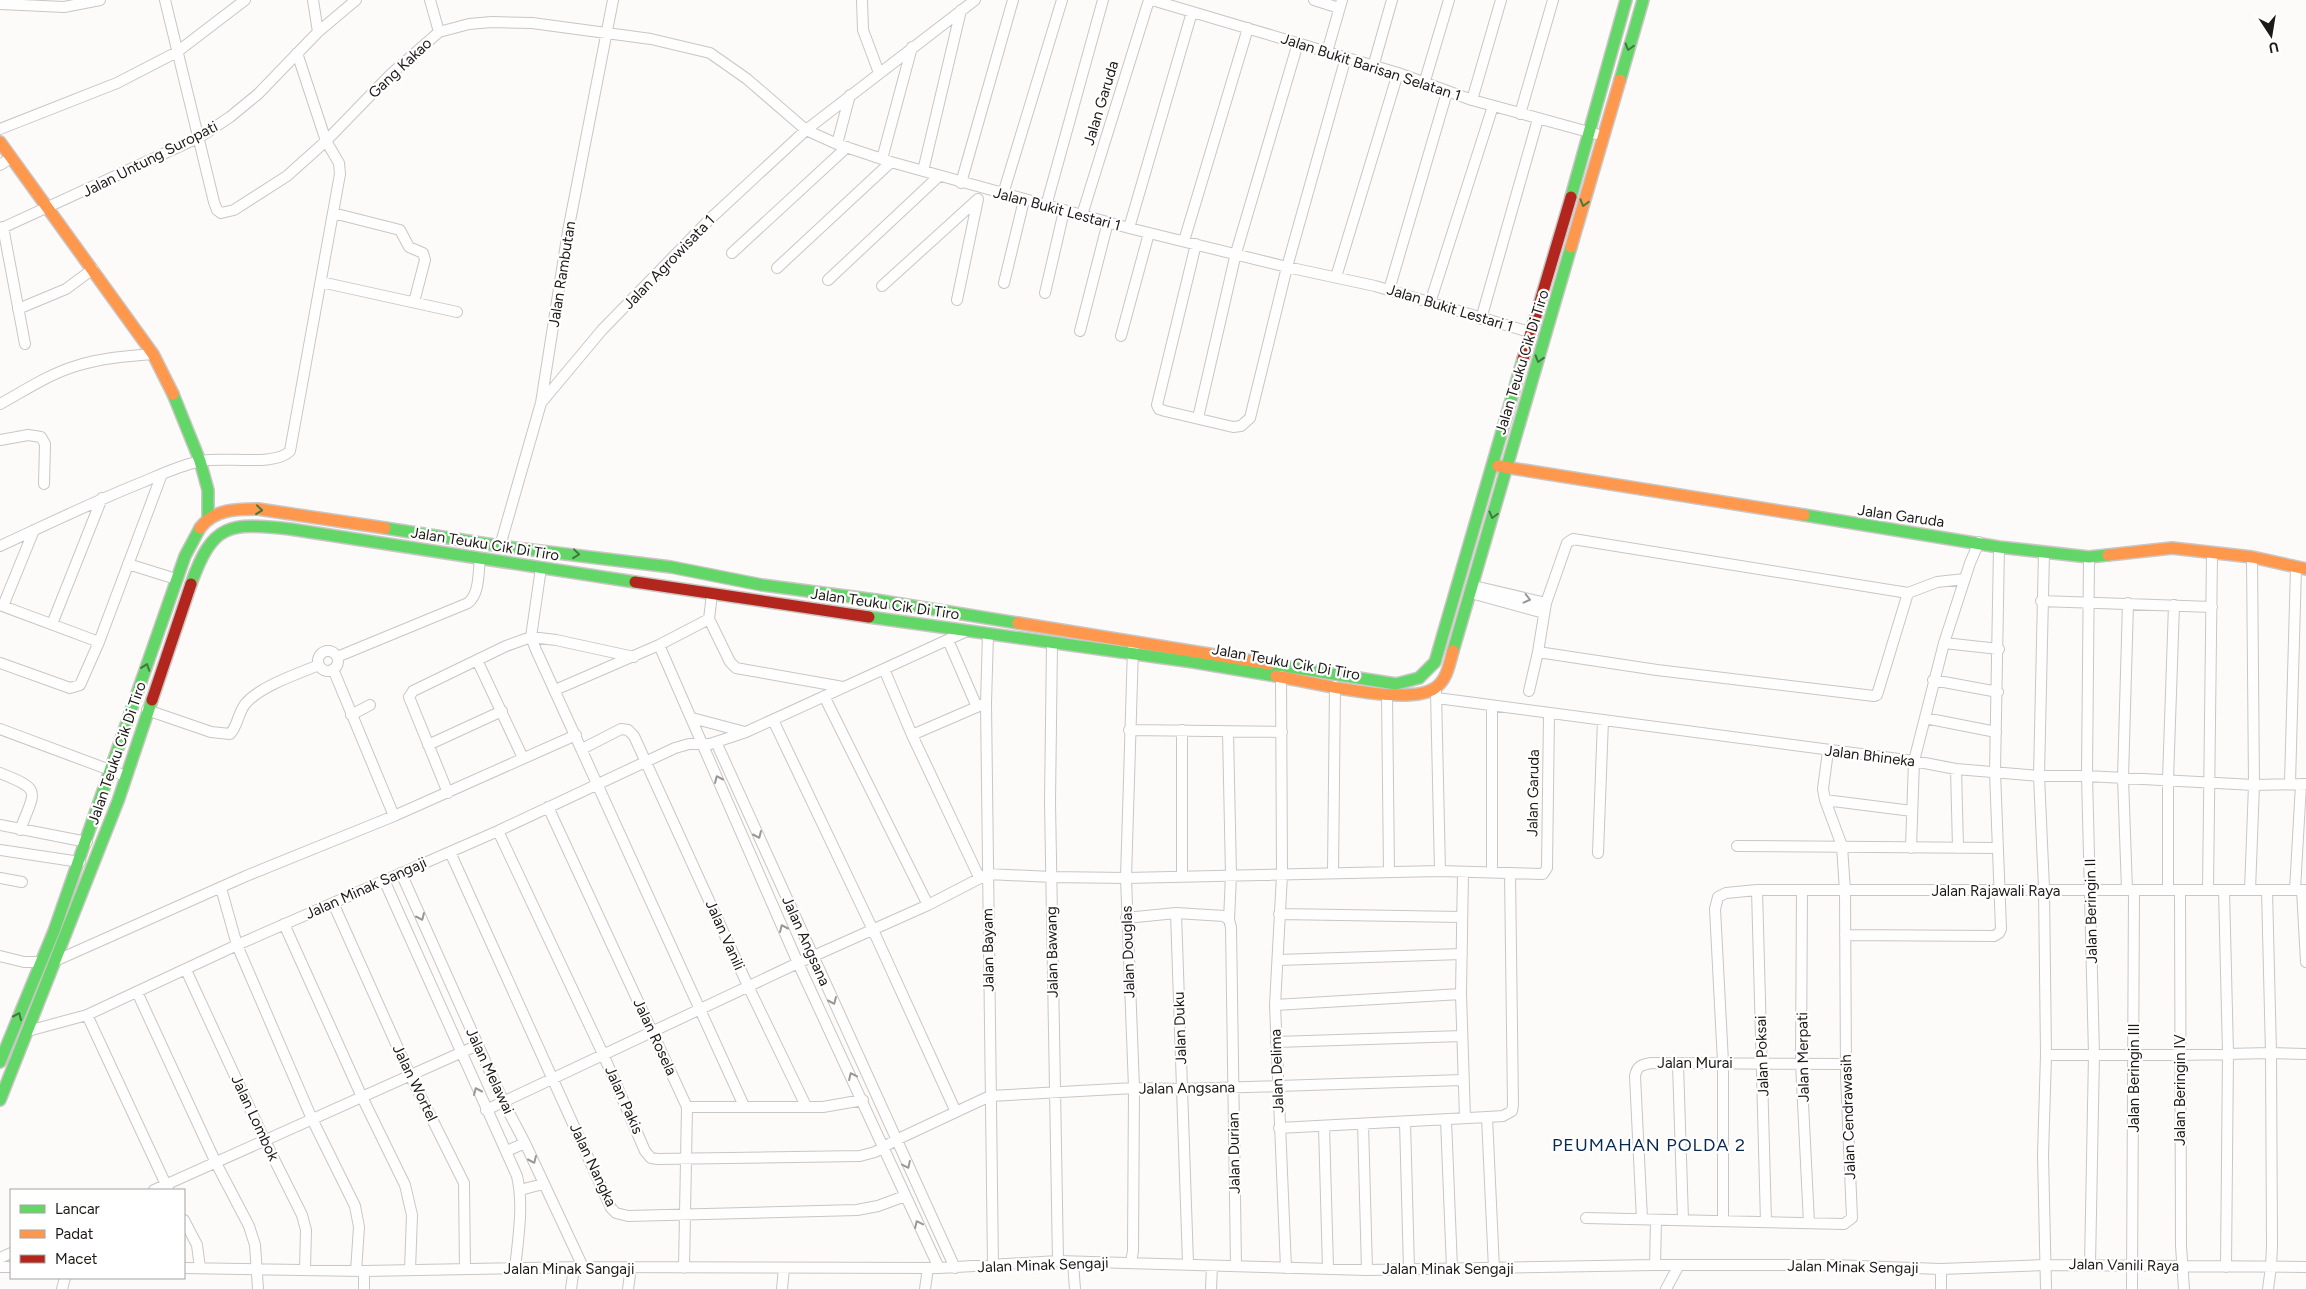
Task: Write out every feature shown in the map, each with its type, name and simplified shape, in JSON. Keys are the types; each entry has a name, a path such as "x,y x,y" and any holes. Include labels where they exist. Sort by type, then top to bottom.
{"street":[{"path":"0,4 64,7 100,0"},
{"path":"165,0 200,137"},
{"path":"0,128 118,83 177,52 245,0"},
{"path":"313,0 318,32"},
{"name":"Jalan Untung Suropati","path":"2,228 200,137 230,117 258,94 318,32 356,0"},
{"path":"430,0 439,32"},
{"name":"Jalan Rambutan","path":"500,546 541,402 568,231 614,0"},
{"path":"862,0 863,30 879,73"},
{"name":"Jalan Agrowisata 1","path":"541,402 602,330 704,225 806,130 975,0"},
{"path":"961,183 1013,0"},
{"path":"1002,194 1062,0"},
{"path":"1046,206 1103,0"},
{"name":"Jalan Bukit Barisan Selatan 1","path":"1150,0 1346,57 1492,106 1590,133 1604,135"},
{"name":"Jalan Garuda","path":"1082,215 1150,0"},
{"path":"1314,0 1341,4 1327,52"},
{"path":"1373,66 1392,0"},
{"path":"1424,84 1449,0"},
{"path":"1472,100 1502,0"},
{"path":"1520,114 1554,0"},
{"name":"Jalan Teuku Cik Di Tiro","path":"0,1062 80,862 109,771 193,537 208,518 226,510 235,508 258,509 500,546 653,564 762,585 942,611 1133,648 1280,671 1396,684 1412,683 1427,675 1435,662 1492,465 1533,333 1626,0"},
{"name":"Jalan Teuku Cik Di Tiro","path":"1280,671 1335,686 1387,694 1416,696 1436,694 1443,682 1473,589 1506,467 1643,0"},
{"path":"923,172 961,10"},
{"path":"1129,228 1192,12"},
{"name":"Gang Kakao","path":"200,137 217,210 221,213 234,210 287,176 326,141 391,74 439,32 469,24 492,22 532,23 607,33"},
{"path":"1184,241 1248,28"},
{"name":"Jalan Bukit Lestari 1","path":"607,33 686,46 710,53 747,79 806,130 887,161 1129,228 1389,290 1533,333"},
{"path":"1198,418 1236,253 1298,43"},
{"path":"776,268 887,161 912,47"},
{"path":"0,546 102,498 200,461 224,458 271,459 286,455 290,451 340,174 339,163 326,141 297,53"},
{"path":"1196,244 1156,402 1159,409 1233,427 1241,426 1250,418 1287,267 1346,57"},
{"path":"1336,278 1398,74"},
{"path":"1389,290 1447,92"},
{"path":"732,253 842,145 850,96"},
{"path":"1430,303 1492,106"},
{"path":"1481,318 1538,119"},
{"path":"0,142 153,354 176,400 200,461 208,490 208,518"},
{"path":"0,165 11,158"},
{"path":"828,280 939,176"},
{"path":"882,286 978,199 984,189"},
{"path":"957,300 978,199"},
{"path":"1004,283 1024,200"},
{"path":"1045,293 1064,211"},
{"path":"333,214 400,230 409,247 423,254 425,260 414,302"},
{"path":"1080,331 1108,222"},
{"path":"2,228 25,344"},
{"path":"1121,336 1149,232"},
{"path":"18,309 66,289 93,269"},
{"path":"321,282 457,312"},
{"path":"0,404 43,380 75,366 98,360 153,354"},
{"path":"0,440 28,435 41,437 45,444 44,484"},
{"name":"Jalan Garuda","path":"1492,465 1796,515 1979,542 1999,547 2089,557 2172,548 2252,557 2301,568"},
{"path":"0,663 70,688 76,688 84,680 162,474"},
{"path":"208,490 226,510"},
{"path":"52,624 102,498"},
{"name":"Jalan Teuku Cik Di Tiro","path":"0,1100 126,776 197,568 213,539 228,529 249,525 282,528 712,596 940,626 1052,643 1133,648"},
{"path":"386,544 391,543 395,537 393,530 388,528"},
{"path":"34,530 1,606 99,642"},
{"path":"425,550 419,546 419,541 421,537 428,534"},
{"path":"1529,691 1545,608 1569,540 1579,539 1674,557 1908,593 1937,582 1965,579"},
{"path":"1911,848 1914,761 1933,680 1970,563 1979,542"},
{"path":"1845,935 1994,936 2001,929 1995,772 1999,649 1999,547"},
{"path":"2044,552 2041,600 2039,776 2044,890 2046,1055 2043,1155 2046,1289"},
{"path":"2208,890 2212,553"},
{"name":"Jalan Beringin II","path":"2089,557 2087,776 2094,1054 2090,1265"},
{"path":"2250,890 2254,785 2252,557"},
{"path":"337,657 468,603 476,592 480,559"},
{"path":"128,564 176,580"},
{"path":"2290,783 2301,568"},
{"path":"541,570 531,637 744,1106"},
{"path":"762,585 764,602"},
{"path":"1473,589 1545,608"},
{"path":"1538,652 1657,670 1874,696 1878,695 1908,593"},
{"path":"712,596 709,620 730,662 736,668 844,687"},
{"path":"2041,600 2212,608"},
{"name":"Jalan Beringin III","path":"2128,603 2123,778 2130,890 2134,1055 2132,1289"},
{"path":"2168,890 2168,780 2174,605"},
{"path":"940,626 942,611"},
{"path":"555,690 659,645 709,620"},
{"name":"Jalan Minak Sangaji","path":"28,1031 87,1015 237,945 498,831 646,761 682,746 689,744 703,745 746,732 968,631"},
{"name":"Jalan Bayam","path":"988,634 982,705 983,875 993,1266"},
{"path":"448,793 409,697 410,694 506,646 531,637 556,640 634,656"},
{"path":"912,735 982,705 948,640"},
{"name":"Jalan Bawang","path":"1052,643 1051,878 1058,1261"},
{"path":"1944,643 1999,649"},
{"path":"659,645 798,963 863,1100 883,1148 939,1268"},
{"path":"154,646 169,650"},
{"name":"Jalan Douglas","path":"1131,1262 1133,1251 1134,1088 1126,918 1126,878 1129,730 1133,648"},
{"path":"330,651 337,657 336,666 333,669 325,671 319,665 318,661 322,653 330,651"},
{"path":"477,660 523,758"},
{"path":"148,710 211,732 230,734 234,730 240,710 247,702 276,684 319,665"},
{"path":"333,669 394,816"},
{"path":"884,670 912,735 983,875 1051,878 1126,878 1282,875 1333,872 1440,871 1510,873 1514,1105 1512,1111 1503,1116 1279,1128"},
{"name":"Jalan Delima","path":"1280,671 1282,875 1275,1005 1286,1268"},
{"path":"1933,680 1998,692"},
{"path":"1333,872 1335,686"},
{"path":"1387,694 1389,872"},
{"path":"1436,694 1440,871"},
{"name":"Jalan Bhineka","path":"1436,694 1492,706 1914,761 1956,769 2039,776 2087,776 2254,785 2304,784"},
{"path":"824,696 928,905"},
{"path":"351,715 370,705"},
{"path":"1492,706 1492,872"},
{"path":"428,745 502,711"},
{"name":"Jalan Garuda","path":"1510,873 1538,875 1546,872 1549,714"},
{"path":"692,718 746,732"},
{"path":"1925,718 1996,732"},
{"path":"773,720 873,930 956,1112"},
{"path":"1598,853 1603,720"},
{"path":"0,729 126,776"},
{"name":"Jalan Vanili","path":"582,749 621,729 628,730 634,736 748,986 806,1106"},
{"path":"1129,730 1282,732"},
{"path":"1182,730 1182,876"},
{"name":"Jalan Durian","path":"1228,732 1231,875 1228,920 1231,927 1236,1265"},
{"path":"55,961 246,876 394,816 576,736"},
{"name":"Jalan Angsana","path":"716,742 954,1268"},
{"name":"Jalan Cendrawasih","path":"1586,1218 1844,1224 1852,1218 1846,1064 1845,891 1842,846 1825,800 1823,789 1828,751"},
{"path":"1956,769 1958,848"},
{"path":"0,774 27,784 32,790 33,797 20,830"},
{"path":"2304,784 2301,890 2306,962"},
{"path":"1825,800 1912,811"},
{"name":"Jalan Rosela","path":"548,807 687,1107"},
{"path":"0,826 87,842"},
{"name":"Jalan Pakis","path":"498,831 603,1054 645,1150 651,1158 834,1158 860,1156 883,1148 896,1140"},
{"path":"1737,846 1998,848"},
{"path":"0,850 80,862"},
{"name":"Jalan Nangka","path":"450,852 610,1208 616,1213 628,1216 858,1210 878,1206 906,1196"},
{"path":"1463,872 1461,994 1464,1118"},
{"name":"Jalan Melawai","path":"401,873 503,1101 525,1143 578,1268"},
{"name":"Jalan Angsana","path":"486,1110 748,986 928,905 983,875"},
{"path":"0,890 2,879 22,882"},
{"name":"Jalan Melawai","path":"384,880 460,1053 507,1151 520,1190 515,1269"},
{"path":"221,888 237,945 312,1119 358,1216 360,1271 364,1289"},
{"name":"Jalan Rajawali Raya","path":"1723,1062 1715,908 1718,898 1726,893 1757,890 2301,890"},
{"name":"Jalan Poksai","path":"1757,890 1766,1222"},
{"name":"Jalan Merpati","path":"1802,890 1802,1063 1809,1223"},
{"name":"Jalan Beringin IV","path":"2180,890 2181,1246 2184,1289"},
{"path":"2224,890 2228,1053 2226,1267"},
{"path":"2267,890 2271,1052 2272,1267 2268,1289"},
{"name":"Jalan Wortel","path":"333,903 410,1076 464,1183 465,1269"},
{"path":"1126,918 1176,913 1224,916 1228,920"},
{"name":"Jalan Duku","path":"1176,913 1188,1263"},
{"path":"1279,914 1462,917"},
{"path":"284,924 362,1097 405,1185 412,1215 410,1270"},
{"path":"1278,960 1462,954"},
{"path":"0,956 24,962 41,962"},
{"name":"Jalan Lombok","path":"186,970 265,1141 302,1215 306,1230 305,1269"},
{"path":"137,992 216,1163 253,1235 258,1289"},
{"path":"1275,1005 1461,994"},
{"path":"87,1015 167,1188 216,1163 478,1045"},
{"path":"1276,1042 1462,1036"},
{"path":"2046,1055 2180,1056 2271,1052 2306,1054"},
{"path":"1723,1062 1723,1221"},
{"name":"Jalan Murai","path":"1642,1219 1636,1069 1641,1065 1651,1063 1723,1062 1846,1064"},
{"path":"1678,1064 1683,1220"},
{"name":"Jalan Angsana","path":"896,1140 990,1096 1134,1088 1183,1089 1463,1080"},
{"path":"684,1268 687,1107 822,1107 863,1100"},
{"path":"1487,1117 1494,1269"},
{"path":"1446,1120 1452,1268"},
{"path":"1405,1122 1409,1269"},
{"path":"1364,1124 1367,1270"},
{"path":"1324,1127 1328,1268"},
{"path":"507,1151 525,1143"},
{"path":"520,1190 543,1184"},
{"path":"1655,1265 1656,1220"},
{"path":"185,1222 197,1245 200,1268"},
{"name":"Jalan Minak Sengaji","path":"954,1268 1058,1261 1073,1263 1188,1263 1212,1266 1236,1265 1367,1270 1655,1265 1832,1265 1942,1269"},
{"path":"1073,1263 1075,1289"},
{"name":"Jalan Vanili Raya","path":"1942,1269 2045,1265 2306,1267"},
{"path":"1211,1289 1212,1266"},
{"path":"1666,1289 1679,1266"},
{"name":"Jalan Minak Sangaji","path":"185,1268 360,1271 578,1268 954,1268"},
{"path":"571,1289 578,1268"},
{"path":"628,1289 631,1268"},
{"path":"782,1289 784,1268"},
{"path":"925,1289 928,1268"},
{"path":"1941,1289 1942,1269"}],"traffic: fast":[{"path":"1571,197 1626,0"},
{"path":"1620,80 1643,0"},
{"path":"1453,651 1571,247"},
{"path":"1270,664 1396,684 1419,678 1435,662 1523,359"},
{"path":"173,394 200,461 208,490 208,518"},
{"path":"1804,515 1999,547 2089,557 2108,555"},
{"path":"191,584 207,548 216,538 226,531 238,527 252,526 290,529 635,582"},
{"path":"0,1062 54,931 185,556 200,528"},
{"path":"385,528 500,546 671,567 762,585 876,600 1018,623"},
{"path":"869,617 1193,662 1276,676"},
{"path":"0,1100 118,801 152,700"}],"traffic: slow":[{"path":"1571,247 1620,80"},
{"path":"0,142 153,354 173,394"},
{"path":"1498,466 1804,515"},
{"path":"200,528 212,517 226,511 242,509 258,509 385,528"},
{"path":"2108,555 2172,548 2252,557 2306,569"},
{"path":"1018,623 1270,664"},
{"path":"1276,676 1382,694 1404,695 1422,693 1435,688 1442,681 1447,672 1453,651"}],"traffic: jam":[{"path":"1523,359 1571,197"},
{"path":"635,582 869,617"},
{"path":"152,700 191,584"}],"district":[{"name":"PEUMAHAN POLDA 2","path":"1649,1145"}]}
